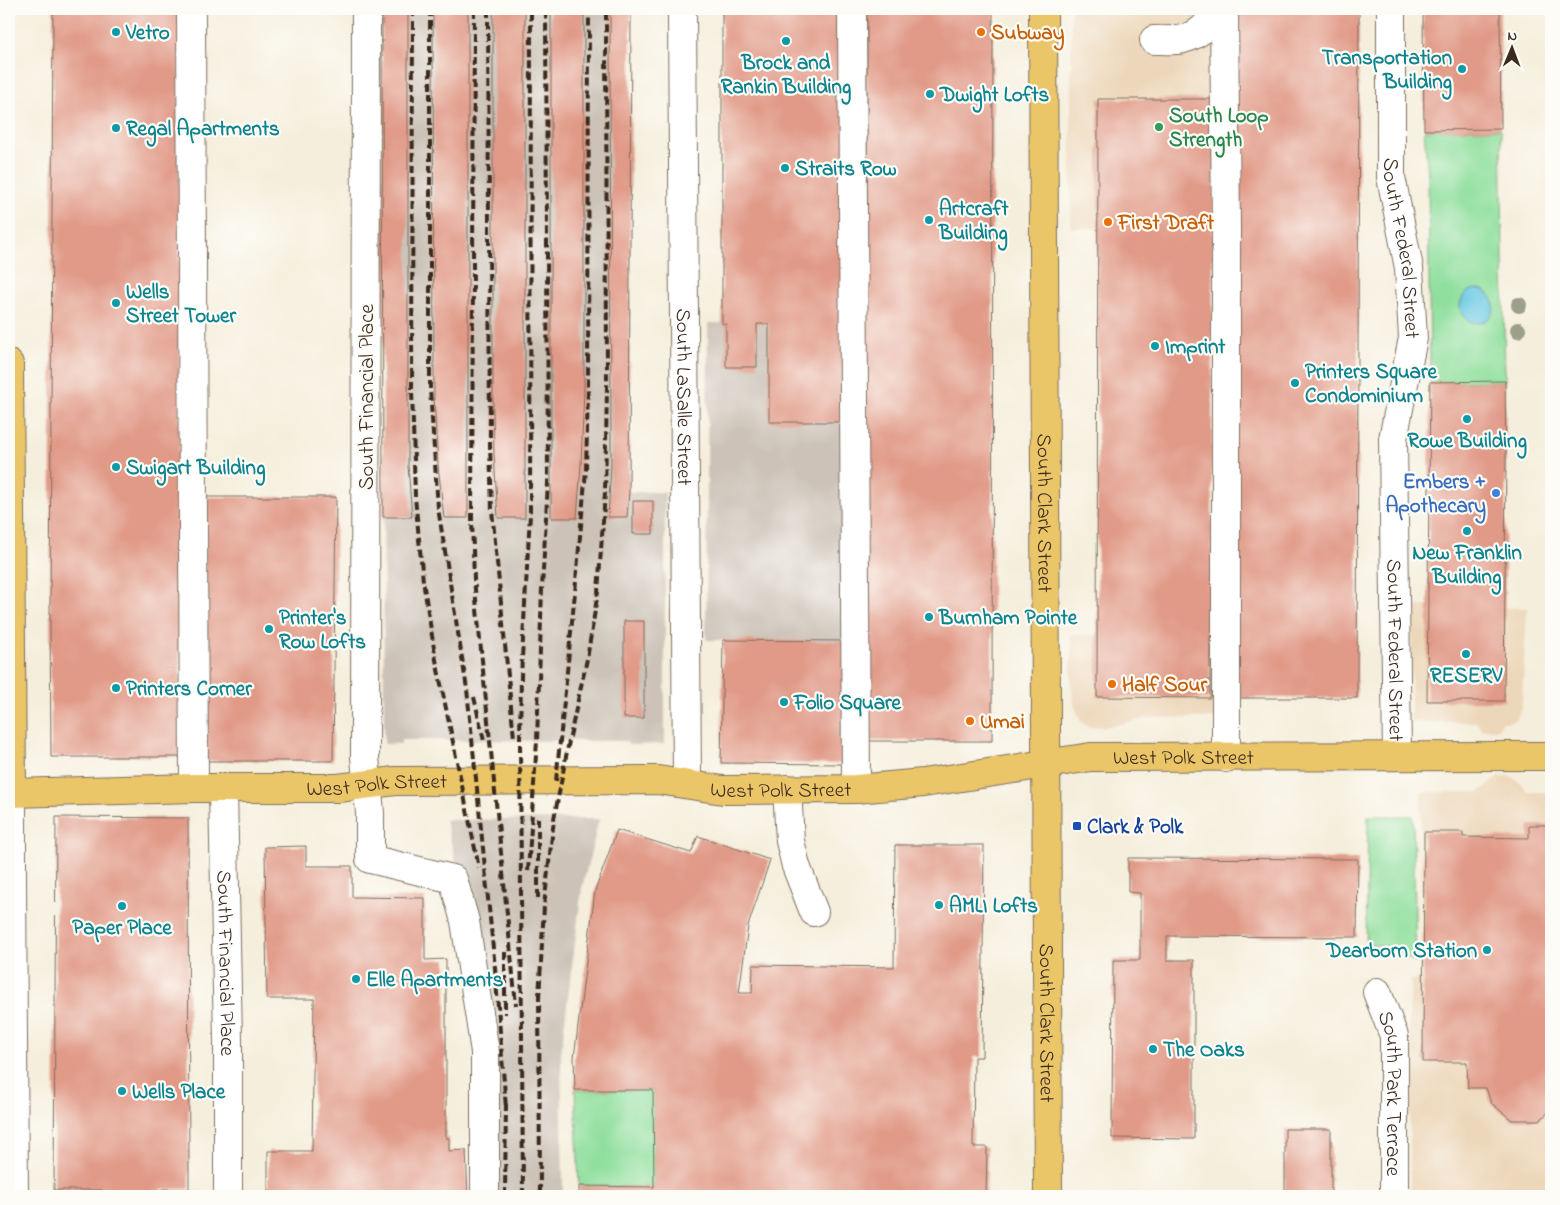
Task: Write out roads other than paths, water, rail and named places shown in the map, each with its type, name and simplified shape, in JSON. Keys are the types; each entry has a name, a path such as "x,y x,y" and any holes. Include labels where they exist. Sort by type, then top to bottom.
{"main road":[{"name":"South Clark Street","path":"1043,9 1048,1196"},
{"path":"9,364 11,794"},
{"name":"West Polk Street","path":"11,794 194,788 327,788 395,781 658,780 723,790 856,789 923,783 1091,758 1551,756"}],"street":[{"path":"191,9 194,788"},
{"name":"South Financial Place","path":"366,9 365,757 370,813 370,859 453,879 466,921 485,1052 485,1196"},
{"name":"South LaSalle Street","path":"682,9 687,784"},
{"path":"852,9 856,789"},
{"path":"1154,40 1183,39 1204,30 1212,14 1212,9"},
{"path":"1224,9 1226,758"},
{"name":"South Federal Street","path":"1391,9 1391,177 1409,268 1413,338 1394,439 1397,756"},
{"name":"South Financial Place","path":"223,789 228,1031 228,1196"},
{"path":"787,789 790,842 796,866 814,912"},
{"path":"11,794 14,1196"},
{"name":"South Park Terrace","path":"1376,992 1394,1036 1394,1196"}],"water":[{"path":"1477,289 1489,294 1494,306 1489,318 1477,323 1465,318 1460,306 1465,294"}],"railway":[{"path":"413,9 412,389 415,497 423,581 436,660 479,868"},
{"path":"430,9 430,389 438,508 467,689 495,968 506,1108"},
{"path":"474,9 472,520 474,579 516,1005"},
{"path":"488,9 492,510 514,738"},
{"path":"523,1196 520,741 521,676 530,514 531,9"},
{"path":"528,871 537,741 542,588 548,483 546,9"},
{"path":"556,781 586,470 589,9"},
{"path":"539,999 544,906 554,819 587,659 598,592 605,493 607,389 606,9"},
{"path":"474,697 484,741"},
{"path":"538,818 538,901"},
{"path":"505,952 505,1014"},
{"path":"539,993 540,1196"},
{"path":"505,1196 506,1102"}],"place":[{"name":"Vetro","path":"116,32"},
{"name":"Subway","path":"981,32"},
{"name":"Brock and Rankin Building","path":"786,41"},
{"name":"Transportation Building","path":"1462,69"},
{"name":"Dwight Lofts","path":"930,94"},
{"name":"South Loop Strength","path":"1159,127"},
{"name":"Regal Apartments","path":"116,128"},
{"name":"Straits Row","path":"785,168"},
{"name":"Artcraft Building","path":"929,220"},
{"name":"First Draft","path":"1108,222"},
{"name":"Wells Street Tower","path":"116,303"},
{"name":"Imprint","path":"1155,346"},
{"name":"Printers Square Condominium","path":"1295,383"},
{"name":"Rowe Building","path":"1467,419"},
{"name":"Swigart Building","path":"116,467"},
{"name":"Embers + Apothecary","path":"1496,493"},
{"name":"New Franklin Building","path":"1467,531"},
{"name":"Burnham Pointe","path":"929,617"},
{"name":"Printer's Row Lofts","path":"269,629"},
{"name":"RESERV","path":"1466,654"},
{"name":"Half Sour","path":"1112,684"},
{"name":"Printers Corner","path":"116,688"},
{"name":"Folio Square","path":"784,702"},
{"name":"Umai","path":"970,721"},
{"name":"Clark & Polk","path":"1077,826"},
{"name":"AMLI Lofts","path":"939,905"},
{"name":"Paper Place","path":"122,906"},
{"name":"Dearborn Station","path":"1487,950"},
{"name":"Elle Apartments","path":"356,979"},
{"name":"The Oaks","path":"1153,1049"},
{"name":"Wells Place","path":"122,1091"}]}
